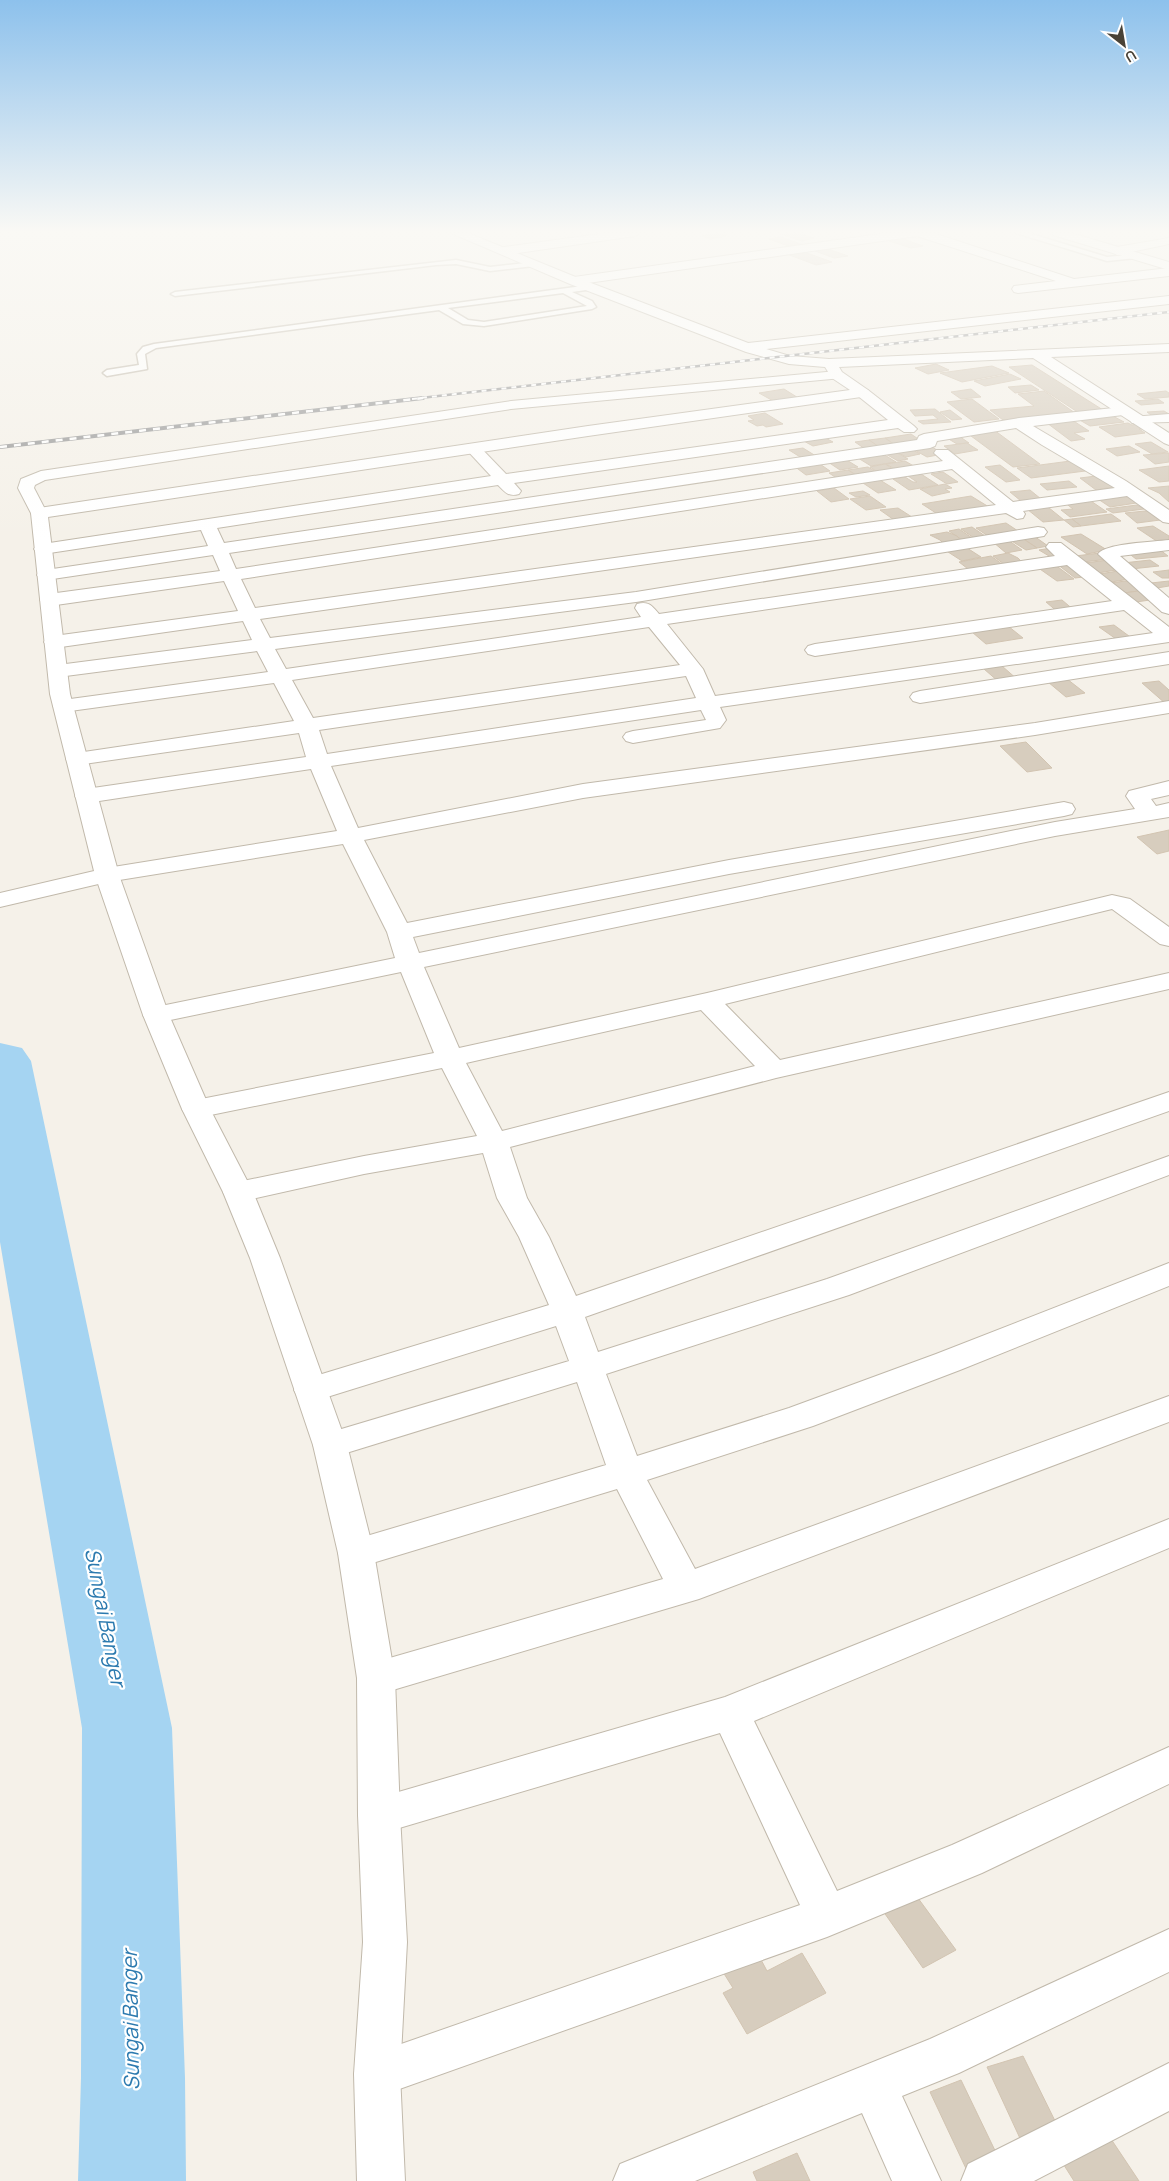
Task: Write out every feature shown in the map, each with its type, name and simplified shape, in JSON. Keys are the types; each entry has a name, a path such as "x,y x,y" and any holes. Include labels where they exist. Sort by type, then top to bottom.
{"street":[{"path":"716,335 789,360 833,369 901,423 957,464 1070,559 1169,636"},
{"path":"748,347 857,335"},
{"path":"381,2181 377,2074 385,1942 379,1815 376,1678 356,1553 330,1445 265,1258 238,1192 196,1109 156,1015 136,961 97,877 86,796 63,706 39,513 26,488 27,482 41,476 511,406 833,369 1036,354 1169,348"},
{"path":"1036,354 1169,440"},
{"path":"39,513 473,448 863,393"},
{"path":"48,587 218,549 927,441 1019,423 1123,411"},
{"path":"1137,420 1169,418"},
{"path":"43,549 901,423"},
{"path":"1019,423 1041,439 1083,461 1169,518"},
{"path":"473,448 504,480 523,504"},
{"path":"48,587 229,574 957,464"},
{"path":"54,642 1130,491"},
{"path":"207,525 263,644 307,726 318,760 350,836 399,932 409,962 450,1058 494,1142 512,1198 534,1237 567,1311 589,1367 626,1473 686,1588"},
{"path":"58,671 636,597 1038,532"},
{"path":"1169,545 1107,554 1169,608"},
{"path":"63,706 281,676 1070,559"},
{"path":"633,737 713,724 716,720 710,702 693,669 636,597"},
{"path":"815,650 1128,604"},
{"path":"86,796 710,702 1169,636"},
{"path":"920,697 1169,658"},
{"path":"77,759 693,669"},
{"path":"0,900 97,877 350,836 583,791 837,754 1035,729 1169,707"},
{"path":"156,1015 1055,829 1152,806 1169,788"},
{"path":"399,932 729,867 1152,806"},
{"path":"196,1109 450,1058 707,1001 1112,902 1122,904 1169,939"},
{"path":"238,1192 494,1142 774,1070 1169,981"},
{"path":"707,1001 774,1070"},
{"path":"311,1390 567,1311 1169,1101"},
{"path":"330,1445 527,1384 589,1367 838,1287 1169,1165"},
{"path":"356,1553 626,1473 801,1417 948,1362 1169,1274"},
{"path":"376,1678 686,1588 1169,1409"},
{"path":"379,1815 730,1713 1169,1533"},
{"path":"730,1713 827,1916"},
{"path":"377,2074 827,1916 967,1859 1169,1765"},
{"path":"637,2181 943,2057 1169,1950"},
{"path":"873,2085 917,2181"},
{"path":"985,2181 1169,2086"}],"lane":[{"path":"107,373 144,367 141,354 146,349 154,346 236,335"}],"building":[{"path":"936,364 949,370 928,374 915,368"},
{"path":"1032,365 1103,410 1079,413 1009,367"},
{"path":"992,366 1009,373 962,382 940,373"},
{"path":"1010,374 1021,379 985,386 974,381"},
{"path":"1031,385 1039,390 1015,393 1008,387"},
{"path":"784,389 800,399 775,402 759,393"},
{"path":"971,389 981,397 961,399 951,392"},
{"path":"1044,391 1075,413 1003,420 990,410 1034,406 1018,394"},
{"path":"1166,391 1169,393 1169,397 1145,399 1137,394"},
{"path":"972,399 999,419 974,422 947,402"},
{"path":"1158,399 1164,403 1141,405 1135,401"},
{"path":"935,409 951,422 923,424 918,421 938,419 933,415 915,416 910,410"},
{"path":"950,410 962,419 952,420 940,412"},
{"path":"1164,411 1169,414 1169,417 1155,418 1147,412"},
{"path":"765,413 783,424 766,427 763,425 757,426 748,421 754,420 748,416"},
{"path":"1111,415 1124,422 1090,426 1078,419"},
{"path":"1072,420 1089,431 1074,433 1085,439 1071,441 1047,423"},
{"path":"1128,423 1136,424 1144,429 1139,429 1145,433 1115,437 1099,427"},
{"path":"994,430 1040,464 1013,467 967,433"},
{"path":"911,434 924,443 898,447 885,438"},
{"path":"820,435 833,442 813,446 800,439"},
{"path":"959,436 969,443 957,444 947,438"},
{"path":"885,438 898,447 882,449 869,440"},
{"path":"869,440 882,449 868,451 855,442"},
{"path":"1151,442 1168,452 1152,454 1135,444"},
{"path":"967,443 978,450 955,454 944,446"},
{"path":"929,445 943,454 927,457 911,448"},
{"path":"1129,446 1140,452 1117,456 1106,449"},
{"path":"803,448 819,458 805,460 789,450"},
{"path":"909,448 920,454 906,457 895,451"},
{"path":"894,451 908,459 898,461 884,453"},
{"path":"1169,453 1169,462 1155,464 1143,455"},
{"path":"883,454 896,462 871,466 858,458"},
{"path":"845,459 858,467 840,470 828,462"},
{"path":"1078,460 1093,470 1031,478 1017,468"},
{"path":"905,461 919,469 900,472 886,464"},
{"path":"817,462 830,471 806,475 794,466"},
{"path":"885,464 898,472 882,475 870,467"},
{"path":"1000,465 1020,480 1006,482 985,467"},
{"path":"1169,466 1169,481 1159,482 1139,470"},
{"path":"868,467 881,475 861,478 848,470"},
{"path":"848,470 857,476 838,479 829,473"},
{"path":"943,472 958,482 947,484 931,474"},
{"path":"921,474 938,485 909,490 893,479 905,477 913,482 917,482 908,476"},
{"path":"1104,475 1114,487 1096,490 1080,478"},
{"path":"880,480 896,490 878,493 863,483"},
{"path":"1069,481 1077,487 1047,490 1040,484"},
{"path":"945,484 952,488 945,489 950,492 932,496 920,489"},
{"path":"1169,486 1169,502 1159,493 1148,488"},
{"path":"834,488 849,499 831,502 817,491"},
{"path":"1030,490 1041,499 1021,501 1010,492"},
{"path":"863,491 870,495 856,497 849,493"},
{"path":"1132,495 1143,502 1110,507 1098,499"},
{"path":"870,496 886,507 866,510 850,499"},
{"path":"971,496 989,507 939,515 922,504"},
{"path":"1088,499 1107,512 1070,517 1061,510 1073,509 1064,502"},
{"path":"1043,503 1064,520 1043,522 1022,505"},
{"path":"1137,505 1144,509 1113,513 1106,509"},
{"path":"898,508 915,519 897,522 880,510"},
{"path":"1155,510 1168,519 1137,523 1125,513"},
{"path":"1111,514 1121,521 1081,526 1072,519"},
{"path":"1072,519 1081,526 1073,527 1064,520"},
{"path":"1006,523 1021,533 991,538 976,528"},
{"path":"1153,526 1169,536 1169,540 1158,542 1137,528"},
{"path":"972,527 988,538 977,540 961,529"},
{"path":"959,529 975,540 965,542 949,531"},
{"path":"947,532 957,536 963,543 946,546 940,540 930,535"},
{"path":"1081,534 1107,550 1087,554 1061,537"},
{"path":"1034,536 1048,546 1037,548 1022,538"},
{"path":"1022,538 1037,548 1026,550 1010,540"},
{"path":"1008,540 1022,550 1006,553 993,542"},
{"path":"964,546 981,557 962,561 945,550"},
{"path":"1051,548 1065,557 1054,559 1039,550"},
{"path":"1159,549 1168,556 1136,559 1127,552"},
{"path":"1008,553 1018,558 1024,564 1008,567 993,556"},
{"path":"1100,553 1109,559 1083,562 1075,556"},
{"path":"991,556 1006,567 972,572 959,562"},
{"path":"1108,560 1122,569 1098,573 1085,563"},
{"path":"1150,560 1159,566 1131,569 1123,563"},
{"path":"1072,562 1091,576 1075,578 1057,564"},
{"path":"1054,564 1074,579 1057,581 1037,567"},
{"path":"1169,570 1169,578 1162,578 1153,572"},
{"path":"1118,571 1130,579 1111,582 1099,574"},
{"path":"1133,580 1146,590 1124,593 1110,583"},
{"path":"1169,581 1169,586 1157,588 1151,583"},
{"path":"1145,590 1157,599 1136,602 1124,593"},
{"path":"1062,600 1075,611 1059,613 1046,602"},
{"path":"1114,625 1133,639 1119,641 1099,627"},
{"path":"1008,626 1023,638 986,644 972,632"},
{"path":"1002,666 1018,680 999,682 984,669"},
{"path":"1067,679 1085,693 1066,697 1048,682"},
{"path":"1159,681 1169,690 1169,704 1166,704 1142,683"},
{"path":"1026,742 1052,768 1027,772 1000,746"},
{"path":"1169,830 1169,851 1157,854 1137,837"},
{"path":"915,1894 956,1950 923,1968 883,1911"},
{"path":"802,1953 826,1993 747,2034 723,1993 733,1988 723,1972 758,1954 767,1971"},
{"path":"1023,2056 1061,2133 1024,2147 987,2067"},
{"path":"961,2080 1002,2165 970,2177 930,2092"},
{"path":"1109,2136 1139,2181 1074,2181 1062,2162"},
{"path":"797,2153 810,2181 757,2181 753,2172"}],"waterway":[{"name":"Sungai Banger","path":"0,1061 127,1728 133,2078 132,2181"}],"railway":[{"path":"412,399 971,335"},
{"path":"0,447 423,398"}]}
